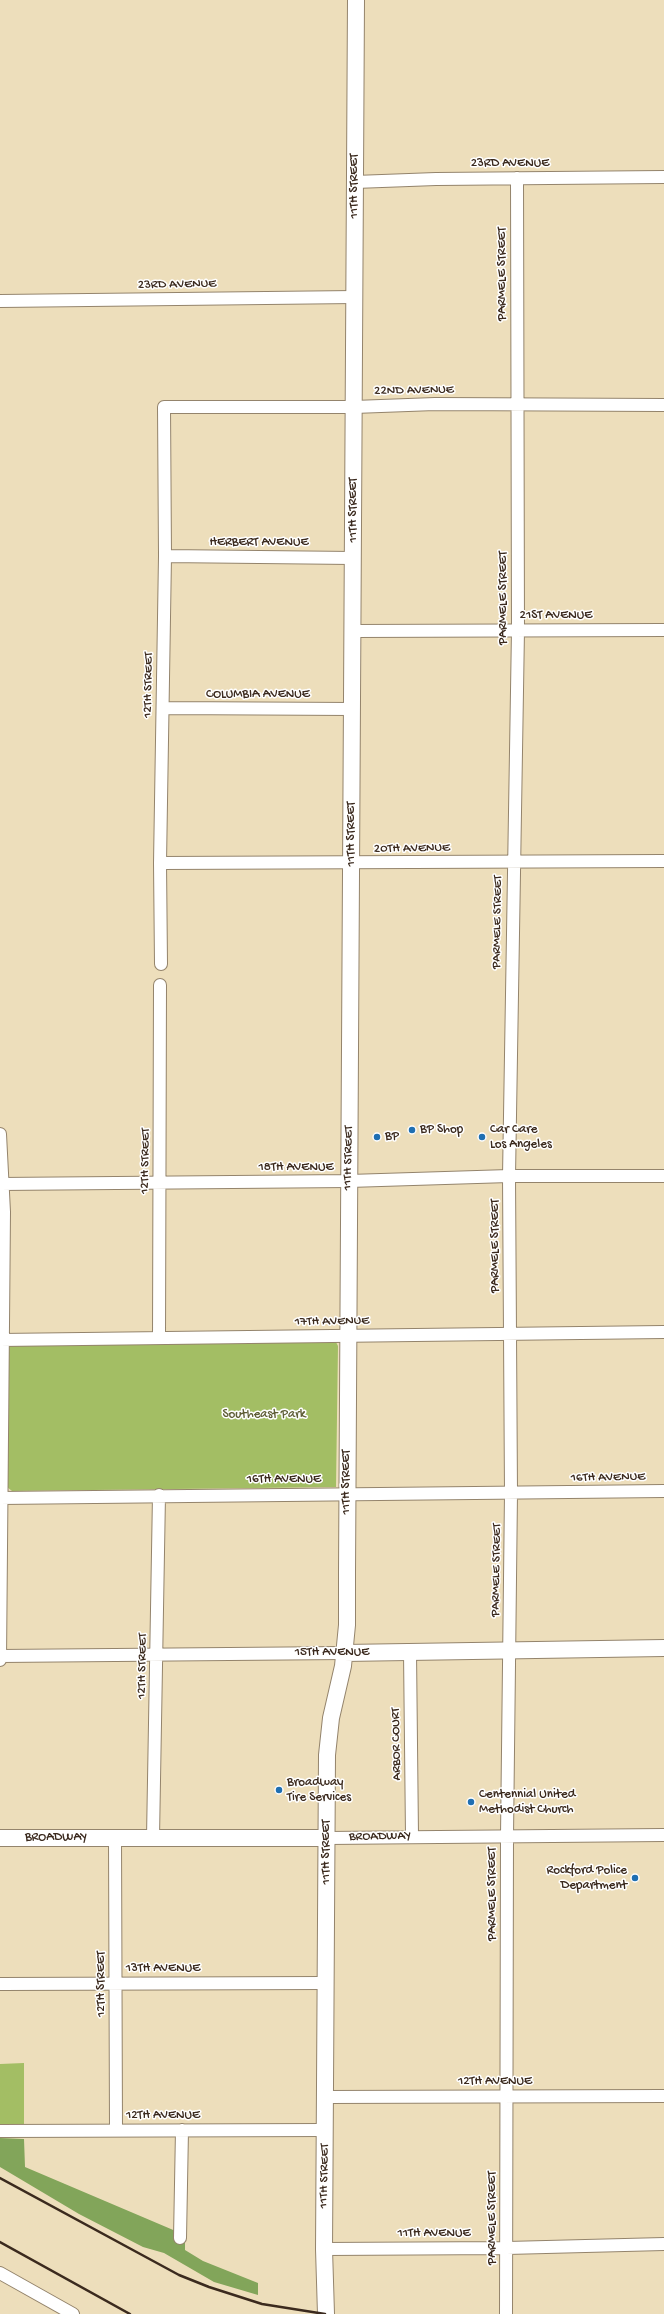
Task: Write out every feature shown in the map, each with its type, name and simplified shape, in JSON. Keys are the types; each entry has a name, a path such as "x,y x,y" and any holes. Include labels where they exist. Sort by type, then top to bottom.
{"main road":[{"name":"11TH STREET","path":"326,2314 324,2248 326,2130 326,1838 328,1738 344,1653 347,1617 356,0"},
{"name":"15TH AVENUE","path":"344,1653 664,1648"},
{"name":"BROADWAY","path":"0,1838 326,1838"}],"street":[{"name":"23RD AVENUE","path":"355,182 517,178 664,177"},
{"name":"PARMELE STREET","path":"506,2314 508,2096 507,1836 512,1493 509,1176 518,630 517,178"},
{"name":"23RD AVENUE","path":"0,301 354,298"},
{"name":"22ND AVENUE","path":"164,406 354,407 435,404 664,405"},
{"name":"12TH STREET","path":"162,964 160,863 165,556 164,406"},
{"name":"HERBERT AVENUE","path":"165,556 353,558"},
{"name":"21ST AVENUE","path":"353,632 664,630"},
{"name":"COLUMBIA AVENUE","path":"163,708 353,709"},
{"name":"20TH AVENUE","path":"160,863 352,864 513,861 664,861"},
{"name":"12TH STREET","path":"159,1338 160,985"},
{"path":"0,1134 2,1184 0,1660"},
{"name":"18TH AVENUE","path":"2,1184 349,1181 509,1176 664,1176"},
{"name":"17TH AVENUE","path":"1,1340 664,1332"},
{"name":"16TH AVENUE","path":"1,1498 159,1495 664,1491"},
{"name":"12TH STREET","path":"153,1838 158,1654 159,1495"},
{"name":"ARBOR COURT","path":"410,1652 412,1836"},
{"name":"15TH AVENUE","path":"0,1656 344,1653"},
{"name":"BROADWAY","path":"326,1838 412,1836 664,1835"},
{"name":"12TH STREET","path":"115,1838 116,2130"},
{"name":"13TH AVENUE","path":"0,1984 326,1983"},
{"name":"12TH AVENUE","path":"326,2097 664,2096"},
{"path":"180,2238 182,2130"},
{"name":"12TH AVENUE","path":"0,2131 326,2130"},
{"name":"11TH AVENUE","path":"324,2248 506,2248 664,2244"},
{"path":"0,2273 73,2314"}],"green space":[{"name":"Southeast Park","path":"336,1342 338,1346 336,1487 12,1491 7,1487 8,1347 13,1344"},
{"path":"24,2063 24,2127 0,2126 0,2064"},
{"path":"0,2138 24,2139 25,2167 185,2235 185,2250 203,2261 258,2283 258,2295 214,2282 164,2253 143,2247 79,2214 0,2167"}],"railway":[{"path":"0,2178 179,2275 209,2287 262,2304 325,2314"},
{"path":"0,2242 130,2314"}],"place":[{"name":"BP Shop","path":"412,1130"},
{"name":"BP","path":"377,1137"},
{"name":"Car Care Los Angeles","path":"482,1137"},
{"name":"Broadway Tire Services","path":"279,1790"},
{"name":"Centennial United Methodist Church","path":"471,1802"},
{"name":"Rockford Police Department","path":"635,1878"}]}
